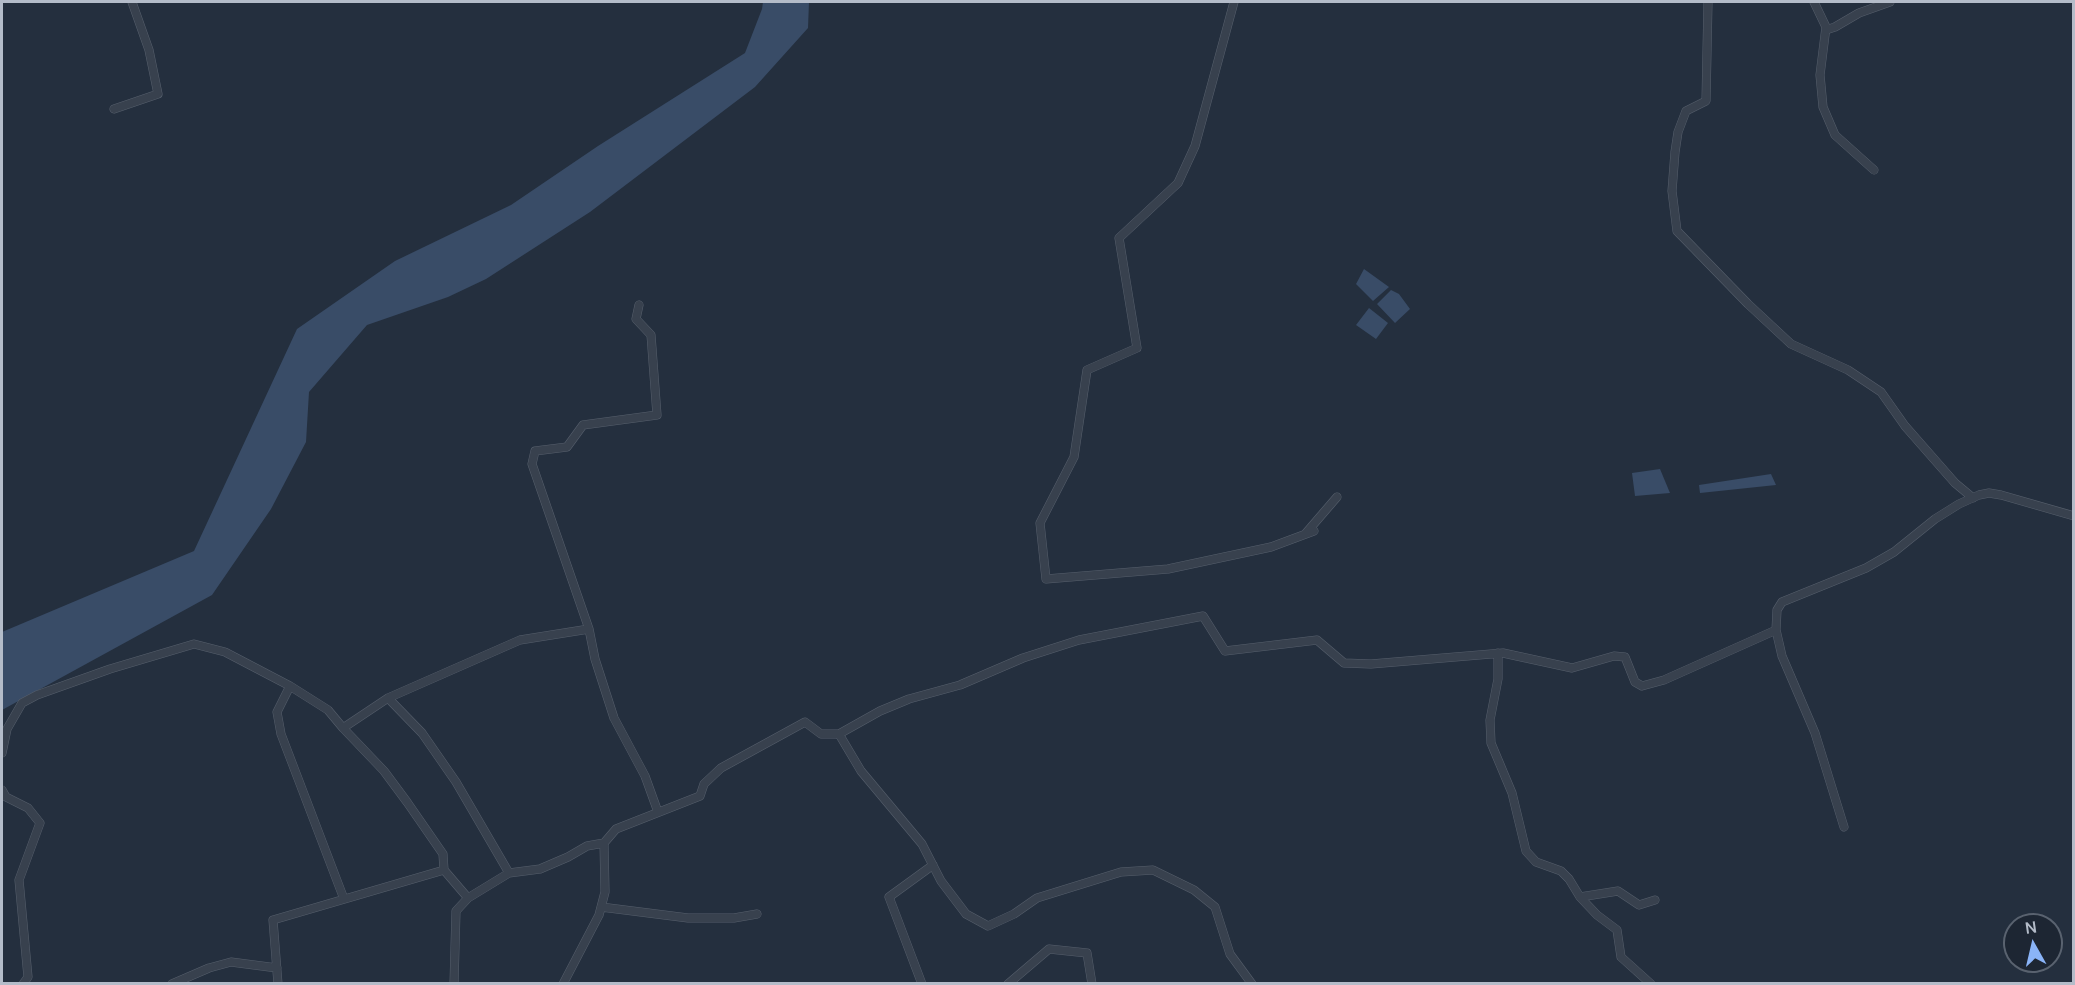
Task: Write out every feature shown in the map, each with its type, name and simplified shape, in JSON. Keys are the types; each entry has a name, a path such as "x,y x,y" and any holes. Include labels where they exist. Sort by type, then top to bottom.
{"street":[{"path":"114,109 158,94 149,50 132,2"},
{"path":"1234,2 1195,146 1178,183 1119,238 1137,348 1087,370 1074,458 1040,523 1046,579 1168,569 1271,547 1314,531"},
{"path":"1708,2 1706,101 1686,111 1678,132 1675,152 1672,190 1677,231 1748,304 1791,344 1848,370 1881,392 1905,426 1955,483 1973,498"},
{"path":"1814,2 1826,27 1820,75 1823,106 1835,135 1874,170"},
{"path":"1826,27 1829,29 1835,27 1859,14 1890,2"},
{"path":"639,305 636,319 651,335 657,415 583,425 567,447 535,451 532,464 589,629 595,659 614,718 645,776 658,812"},
{"path":"1844,827 1815,733 1782,656 1776,630 1777,610 1782,602 1866,568 1894,552 1935,519 1973,498 1989,493 2073,516"},
{"path":"1305,534 1337,497"},
{"path":"454,984 456,911 468,898 509,873 540,869 587,846 604,843 616,829 700,796 704,784 722,768 805,722 821,734 839,734 880,711 909,699 960,685 1023,658 1079,640 1203,616 1225,651 1317,640 1344,663 1371,664 1498,653 1572,668 1614,656 1625,657 1635,682 1642,687 1664,680 1776,630"},
{"path":"343,728 388,698 520,640 589,629"},
{"path":"2,753 7,729 22,703 37,695 110,669 194,644 225,652 290,686 328,710 384,771 442,854 444,870 468,898"},
{"path":"1498,653 1498,679 1490,720 1491,743 1512,793 1526,851 1536,862 1561,871 1597,915 1617,930 1621,957 1651,984"},
{"path":"290,686 277,712 281,734 344,899"},
{"path":"388,698 422,733 456,782 509,873"},
{"path":"839,734 861,771 921,844 941,881 966,914 988,926 1014,914 1037,898 1121,872 1153,870 1194,890 1215,907 1230,954 1252,984"},
{"path":"2,790 6,797 28,808 40,823 19,880 28,976 22,984"},
{"path":"563,984 599,915 605,892 604,843"},
{"path":"922,984 889,897 933,865"},
{"path":"278,984 273,920 444,870"},
{"path":"1580,897 1618,891 1639,905 1656,900"},
{"path":"601,907 688,918 734,918 758,914"},
{"path":"1008,984 1048,949 1087,953 1092,984"},
{"path":"172,984 209,968 231,962 277,968"}],"water":[{"path":"763,2 809,2 808,28 755,87 590,212 486,279 448,297 367,325 309,392 306,442 271,509 212,595 2,710 2,632 194,551 297,329 395,261 511,205 598,146 745,53"},
{"path":"1364,269 1389,287 1373,301 1356,284"},
{"path":"1391,290 1399,294 1410,309 1395,323 1377,304"},
{"path":"1369,308 1388,323 1376,339 1356,325"},
{"path":"1660,469 1670,493 1635,496 1632,473"},
{"path":"1771,474 1776,485 1700,493 1699,485"}]}
